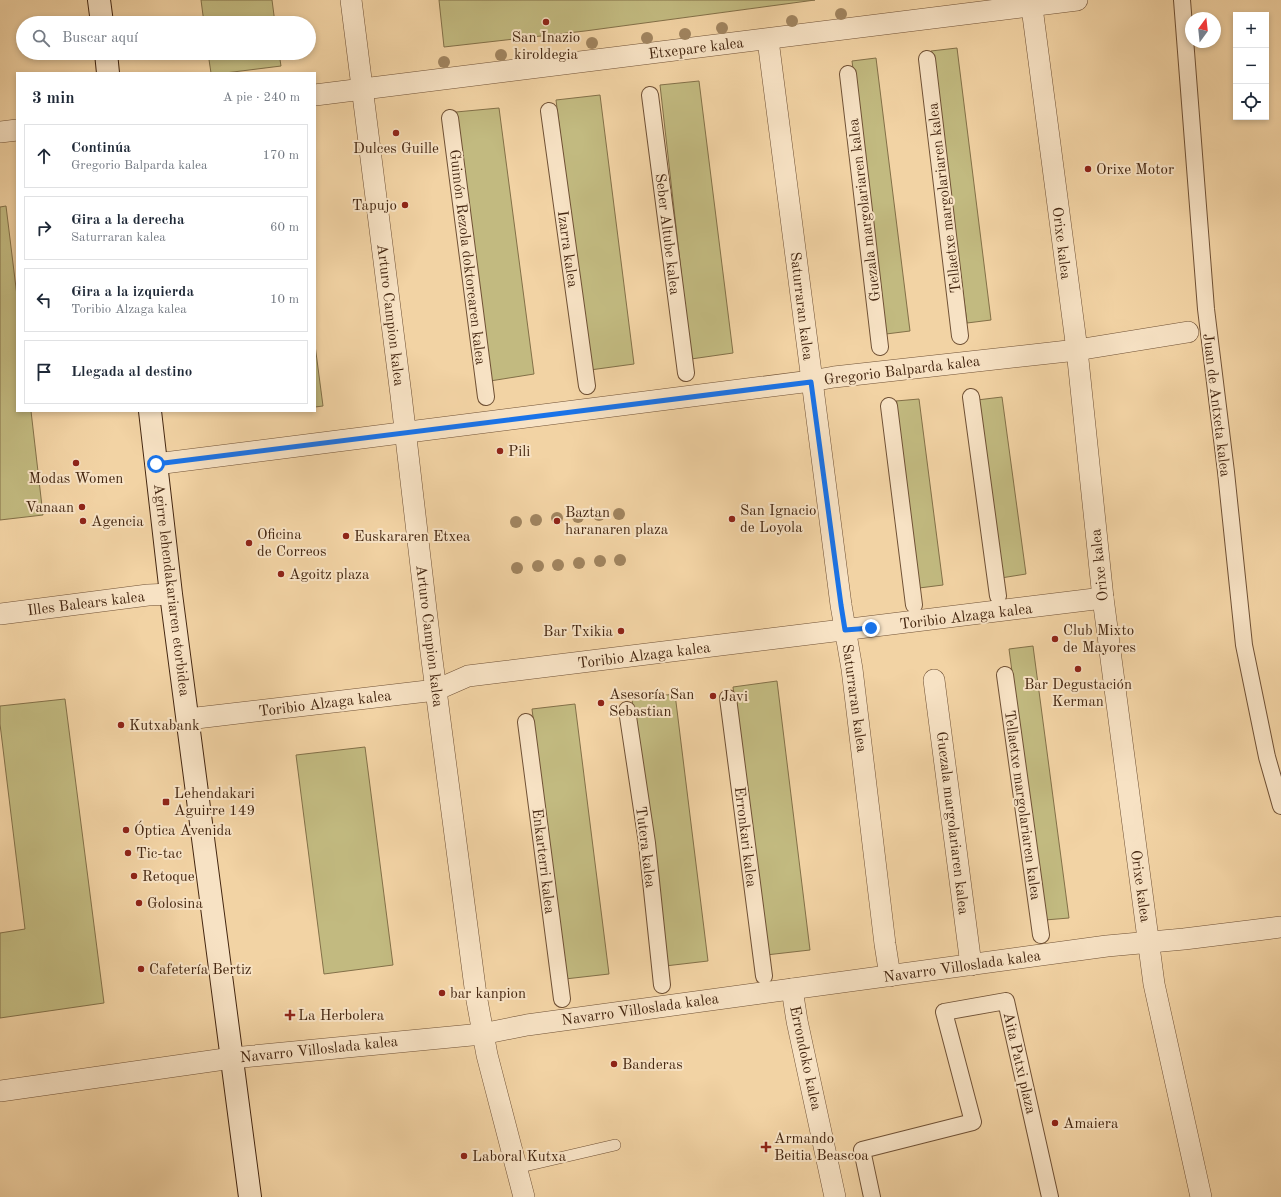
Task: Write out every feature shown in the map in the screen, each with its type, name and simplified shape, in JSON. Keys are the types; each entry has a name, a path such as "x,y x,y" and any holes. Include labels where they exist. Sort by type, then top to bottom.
{"main road":[{"path":"99,0 101,16"},
{"path":"107,60 108,72"},
{"name":"Agirre lehendakariaren etorbidea","path":"150,412 171,594 250,1197"}],"street":[{"name":"Arturo Campion kalea","path":"351,0 361,90 401,395 404,432 436,690 476,995 482,1034 524,1197"},
{"name":"Etxepare kalea","path":"316,95 768,40 1031,3 1077,0"},
{"name":"Juan de Antxeta kalea","path":"1182,0 1206,309 1226,472 1244,645 1267,756 1281,806"},
{"name":"Orixe kalea","path":"1031,3 1077,350 1103,598 1148,942 1154,984 1201,1197"},
{"name":"Saturraran kalea","path":"768,40 811,382 841,605 852,670 890,976"},
{"name":"Tellaetxe margolariaren kalea","path":"927,59 960,336"},
{"name":"Guezala margolariaren kalea","path":"848,74 880,347"},
{"name":"Seber Altube kalea","path":"650,95 686,373"},
{"name":"Izarra kalea","path":"549,111 587,386"},
{"name":"Guimón Rezola doktorearen kalea","path":"450,118 486,397"},
{"path":"0,132 16,130"},
{"name":"Gregorio Balparda kalea","path":"156,464 811,382 834,377 1077,350 1188,332"},
{"path":"971,397 998,596"},
{"path":"889,406 914,605"},
{"name":"Illes Balears kalea","path":"0,614 148,595 171,594"},
{"name":"Toribio Alzaga kalea","path":"188,719 436,690 468,676 918,622 1103,598"},
{"name":"Tellaetxe margolariaren kalea","path":"1005,676 1041,935"},
{"name":"Guezala margolariaren kalea","path":"934,680 971,965"},
{"name":"Erronkari kalea","path":"728,698 764,976"},
{"name":"Tutera kalea","path":"628,710 646,843 662,985"},
{"name":"Enkarterri kalea","path":"526,722 562,999"},
{"name":"Navarro Villoslada kalea","path":"0,1092 232,1058 482,1034 527,1025 971,965 1148,942 1281,927"},
{"name":"Errondoko kalea","path":"792,989 797,1021 835,1197"},
{"name":"Aita Patxi plaza","path":"872,1197 862,1150 973,1122 944,1012 1006,1001 1050,1197"}],"lane":[{"path":"516,1168 615,1144"}],"shaded area":[{"path":"201,0 272,0 274,16 203,16"},
{"name":"San Inazio kiroldegia","path":"439,0 815,0 585,31 444,47"},
{"path":"957,48 991,320 967,323 931,51"},
{"path":"876,58 910,331 886,334 852,61"},
{"path":"209,60 280,60 281,66 233,72 211,72"},
{"path":"699,81 733,353 691,359 660,85"},
{"path":"600,95 634,364 590,370 556,100"},
{"path":"499,108 534,374 490,381 456,112"},
{"path":"6,206 16,288 16,412 31,412 43,515 0,520 0,207"},
{"path":"316,353 323,406 316,407"},
{"path":"1002,397 1026,574 1001,578 977,400"},
{"path":"919,399 943,585 919,588 896,401"},
{"path":"1033,646 1069,918 1045,920 1009,649"},
{"path":"777,681 810,950 766,955 733,687"},
{"path":"675,694 708,961 665,966 632,699"},
{"path":"65,699 104,1003 0,1018 0,933 25,929 0,724 0,706"},
{"path":"575,704 609,974 565,979 532,709"},
{"path":"365,747 393,965 324,974 296,755"}],"place":[{"name":"San Inazio kiroldegia","path":"546,22"},
{"name":"Dulces Guille","path":"396,133"},
{"name":"Orixe Motor","path":"1088,169"},
{"name":"Tapujo","path":"405,205"},
{"name":"Pili","path":"500,451"},
{"name":"Modas Women","path":"76,463"},
{"name":"Vanaan","path":"82,507"},
{"name":"San Ignacio de Loyola","path":"732,519"},
{"name":"Agencia","path":"83,521"},
{"name":"Baztan haranaren plaza","path":"557,521"},
{"name":"Euskararen Etxea","path":"346,536"},
{"name":"Oficina de Correos","path":"249,543"},
{"name":"Agoitz plaza","path":"281,574"},
{"name":"Bar Txikia","path":"621,631"},
{"name":"Club Mixto de Mayores","path":"1055,639"},
{"name":"Bar Degustación Kerman","path":"1078,669"},
{"name":"Javi","path":"713,696"},
{"name":"Asesoría San Sebastian","path":"601,703"},
{"name":"Kutxabank","path":"121,725"},
{"name":"Lehendakari Aguirre 149","path":"166,802"},
{"name":"Óptica Avenida","path":"126,830"},
{"name":"Tic-tac","path":"128,853"},
{"name":"Retoque","path":"134,876"},
{"name":"Golosina","path":"139,903"},
{"name":"Cafetería Bertiz","path":"141,969"},
{"name":"bar kanpion","path":"442,993"},
{"name":"La Herbolera","path":"290,1015"},
{"name":"Banderas","path":"614,1064"},
{"name":"Amaiera","path":"1055,1123"},
{"name":"Armando Beitia Beascoa","path":"766,1147"},
{"name":"Laboral Kutxa","path":"464,1156"}],"route":[{"path":"156,464 811,382 845,630 871,628"}]}
